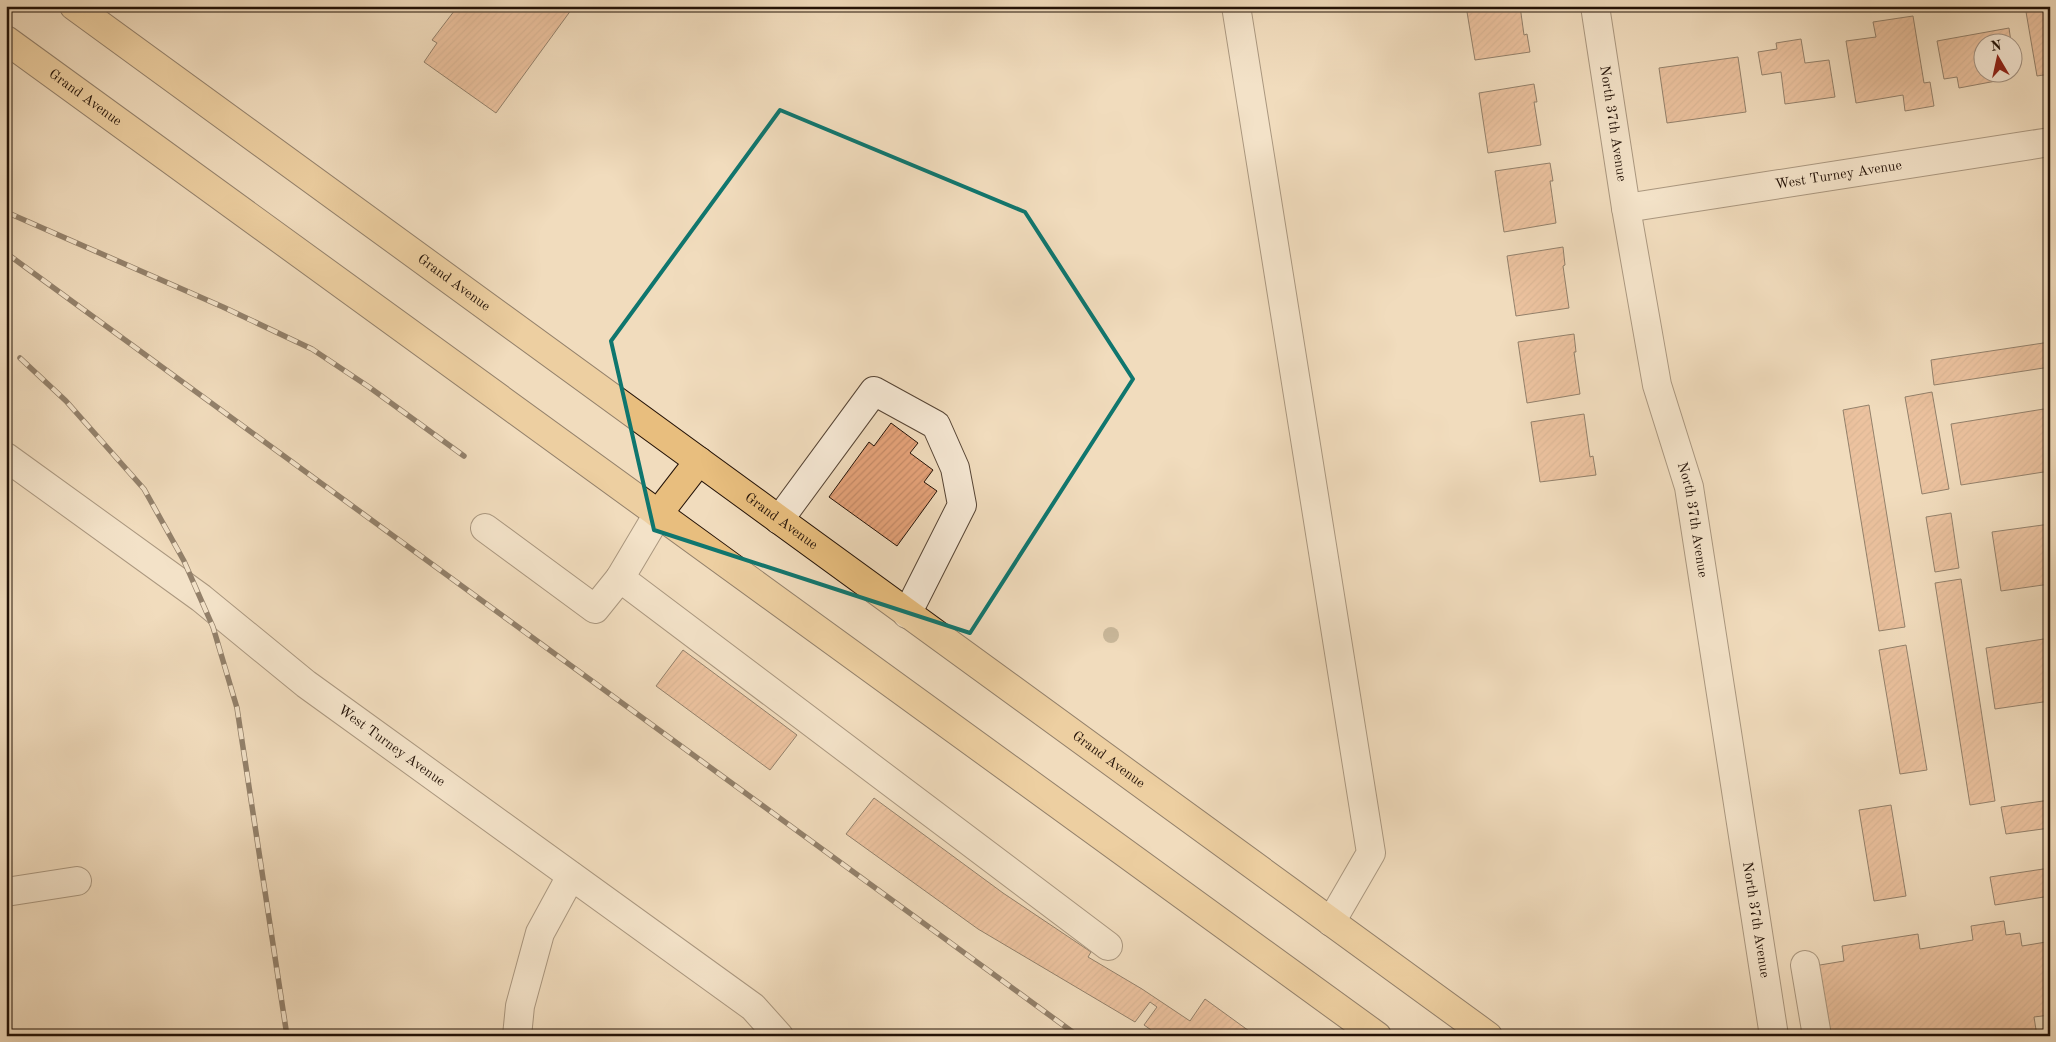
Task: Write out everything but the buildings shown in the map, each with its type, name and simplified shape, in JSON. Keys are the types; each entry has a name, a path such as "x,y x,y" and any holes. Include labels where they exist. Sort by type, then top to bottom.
{"highway":[{"name":"Grand Avenue","path":"74,6 906,614 1488,1036"},
{"name":"Grand Avenue","path":"6,40 1377,1036"},
{"path":"658,514 699,461"}],"street":[{"path":"1236,6 1371,853 1332,922"},
{"name":"North 37th Avenue","path":"1596,6 1626,208 1657,385 1690,487 1774,1036"},
{"name":"West Turney Avenue","path":"1626,208 2050,142"},
{"path":"779,520 874,391 936,425 955,468 962,505 906,614"},
{"name":"West Turney Avenue","path":"6,457 201,598 306,684 753,1007 778,1035"},
{"path":"485,528 595,609 620,578 658,514"},
{"path":"620,578 1108,946"},
{"path":"517,1036 520,1006 540,933 571,876"},
{"path":"6,892 77,881"},
{"path":"1805,965 1817,1036"}],"highlighted area":[{"path":"780,110 1025,212 1133,379 970,633 654,530 611,341"}],"railway":[{"path":"6,212 223,307 312,349 369,387 464,456"},
{"path":"6,253 1078,1036"},
{"path":"20,358 66,401 144,489 184,561 213,627 237,708 287,1036"}]}
